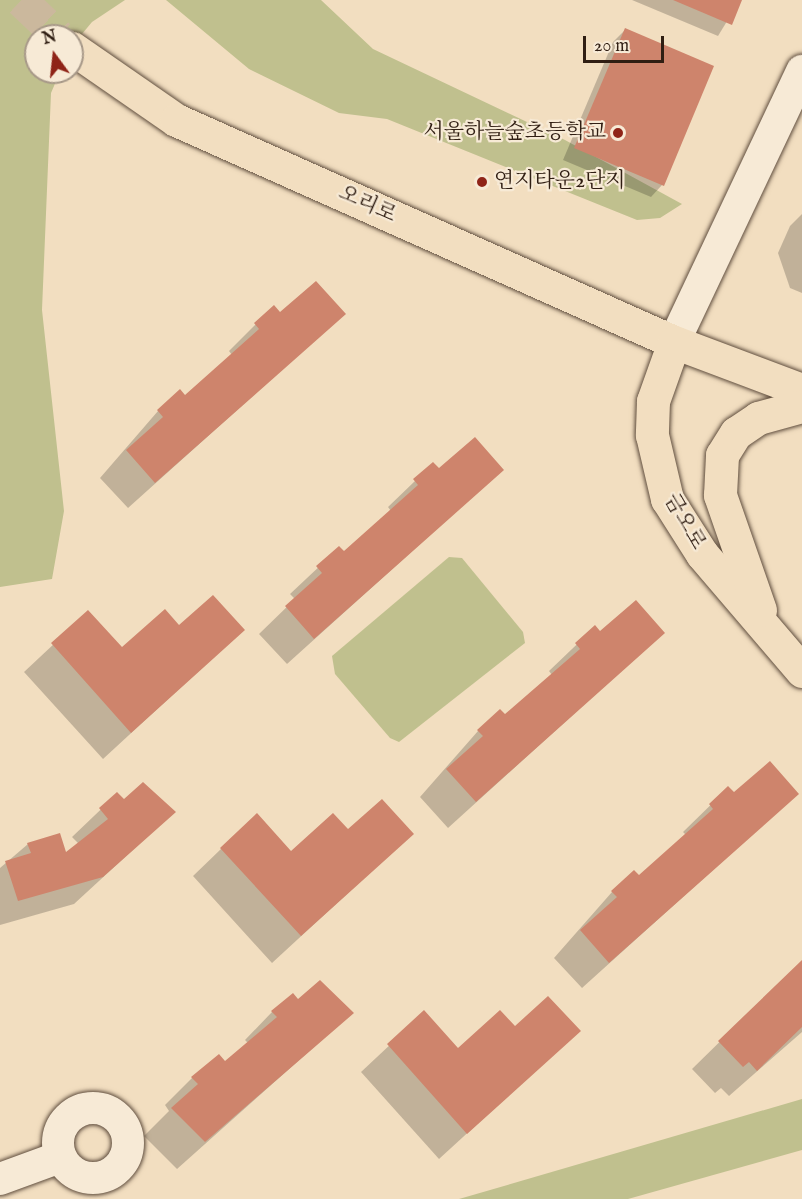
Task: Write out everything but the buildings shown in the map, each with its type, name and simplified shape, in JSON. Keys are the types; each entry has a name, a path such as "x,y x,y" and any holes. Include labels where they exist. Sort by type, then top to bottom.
{"main road":[{"name":"오리로","path":"84,56 176,120 674,342 802,390"},
{"name":"금오로","path":"674,342 653,401 657,467 682,525 768,634 802,671"},
{"path":"768,634 728,522 718,475 722,455 736,433 758,418 802,406"}],"street":[{"path":"674,342 802,71"},
{"path":"0,1179 60,1156"}],"green space":[{"path":"0,0 125,0 92,22 84,32 84,24 24,24 24,84 55,84 51,93 42,310 64,511 52,579 0,587"},
{"path":"166,0 321,0 373,49 565,140 682,204 660,218 637,220 387,119 339,113 249,69"},
{"path":"449,557 462,558 523,632 525,643 399,742 390,738 335,674 332,656"},
{"path":"802,1099 802,1150 628,1199 459,1199"}],"tunnel":[{"path":"21,0 46,24"}],"place":[{"name":"서울하늘숲초등학교","path":"618,133"},
{"name":"연지타운2단지","path":"482,182"}]}
